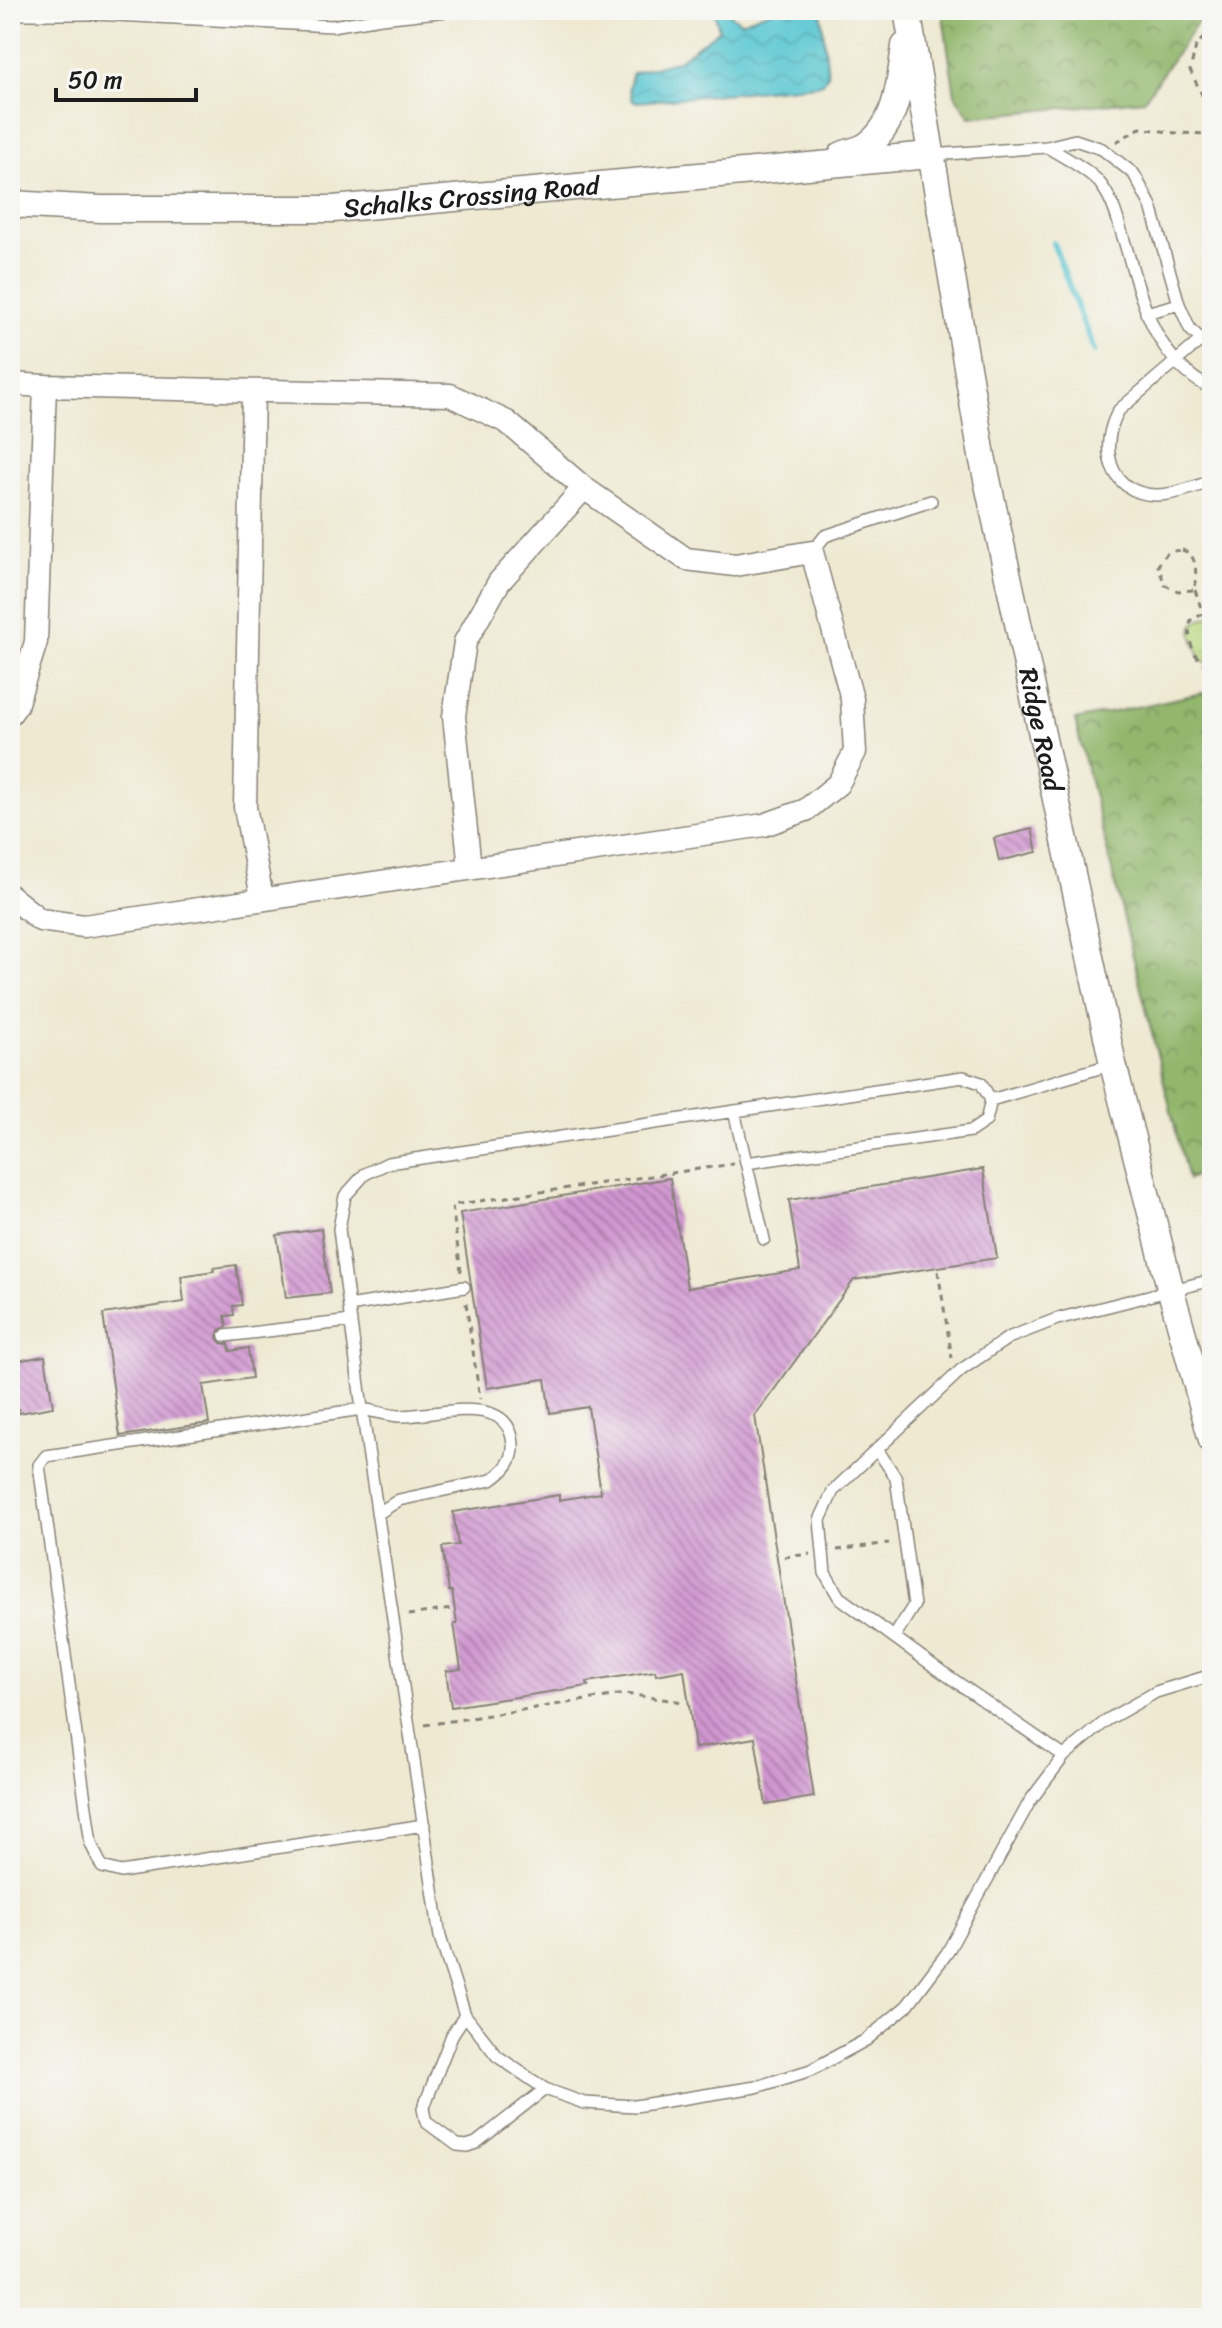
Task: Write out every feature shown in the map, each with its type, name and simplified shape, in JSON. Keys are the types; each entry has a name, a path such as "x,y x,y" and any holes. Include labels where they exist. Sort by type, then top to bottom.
{"street":[{"name":"Ridge Road","path":"908,14 982,456 1113,1064 1212,1440"},
{"path":"813,164 866,146 887,121 899,87 908,14"},
{"name":"Schalks Crossing Road","path":"10,204 101,209 333,209 930,155"},
{"path":"10,384 450,395 507,422 584,488 686,559 735,565 812,552 852,699 855,752 838,784 806,810 764,825 84,926 40,920 10,896"},
{"path":"10,714 16,706 36,642 45,386"},
{"path":"253,391 245,807 262,898"},
{"path":"470,868 454,716 465,642 499,582 584,488"}],"lane":[{"path":"10,14 95,14 332,26 457,10"},
{"path":"930,155 1047,147 1075,140 1102,149 1134,174 1151,206 1179,304 1190,329 1212,350"},
{"path":"1047,147 1097,181 1114,206 1146,313 1157,338 1174,362 1190,377 1212,389"},
{"path":"1146,313 1179,304"},
{"path":"1201,340 1119,410 1110,424 1107,442 1109,461 1118,477 1134,490 1153,495 1170,494 1212,481"},
{"path":"812,552 825,536 931,501"},
{"path":"991,1100 1113,1064"},
{"path":"746,1163 971,1131 986,1121 991,1100 981,1083 963,1077 734,1111 388,1163 365,1174 345,1196 339,1229 362,1409 440,1937 465,2015 497,2056 545,2089 584,2103 635,2106 756,2087 811,2070 866,2040 907,2006 947,1953 1030,1801 1064,1756 1107,1720 1156,1692 1212,1675"},
{"path":"734,1111 764,1239"},
{"path":"1064,1756 839,1597 825,1573 820,1520 833,1491 961,1370 1008,1338 1057,1319 1212,1280"},
{"path":"349,1306 464,1287"},
{"path":"225,1336 351,1321"},
{"path":"377,1514 399,1500 477,1484 502,1473 513,1453 508,1427 499,1418 482,1410 399,1416 362,1409 46,1456 39,1465 91,1844 102,1867 121,1872 424,1825"},
{"path":"877,1449 896,1478 914,1605 894,1637"},
{"path":"465,2015 452,2035 423,2109 426,2122 457,2145 467,2146 476,2143 545,2089"}],"path":[{"path":"1212,28 1196,46 1190,70 1204,99 1212,108"},
{"path":"1102,149 1140,128 1212,134"},
{"path":"1212,290 1212,297"},
{"path":"1195,590 1178,591 1165,585 1158,566 1162,556 1171,551 1188,552 1195,561 1195,590 1203,614"},
{"path":"1212,614 1203,614 1191,620 1188,631 1197,659 1212,668"},
{"path":"482,1410 452,1205 746,1163"},
{"path":"938,1271 953,1361 961,1370"},
{"path":"784,1557 905,1541"},
{"path":"393,1617 452,1609"},
{"path":"425,1725 625,1694 684,1702"}],"green space":[{"path":"942,10 1211,10 1205,12 1144,100 970,117 955,95"},
{"path":"1210,616 1212,666 1201,659 1192,633 1195,623"},
{"path":"1212,691 1212,1163 1188,1180 1075,720"}],"water":[{"path":"714,10 724,10 741,22 773,10 821,10 828,74 823,83 637,102 632,100 629,88 632,73 679,60 719,30"}],"building":[{"path":"1032,829 1037,852 999,861 994,838"},
{"path":"983,1169 997,1258 854,1280 755,1416 814,1797 766,1805 755,1738 695,1748 684,1670 656,1675 655,1671 587,1682 588,1686 451,1707 446,1671 461,1669 452,1591 449,1591 442,1547 458,1545 453,1512 559,1495 559,1500 601,1493 588,1407 550,1413 545,1379 487,1388 460,1213 670,1178 687,1288 800,1270 789,1200"},
{"path":"321,1229 330,1293 286,1298 277,1235"},
{"path":"236,1265 242,1305 233,1306 234,1315 225,1316 227,1327 219,1330 217,1338 221,1343 229,1344 230,1351 248,1348 252,1378 203,1385 209,1423 120,1436 103,1314 184,1302 181,1276"},
{"path":"45,1356 53,1407 19,1413 11,1362"}],"waterway":[{"path":"1053,243 1094,351"}]}
